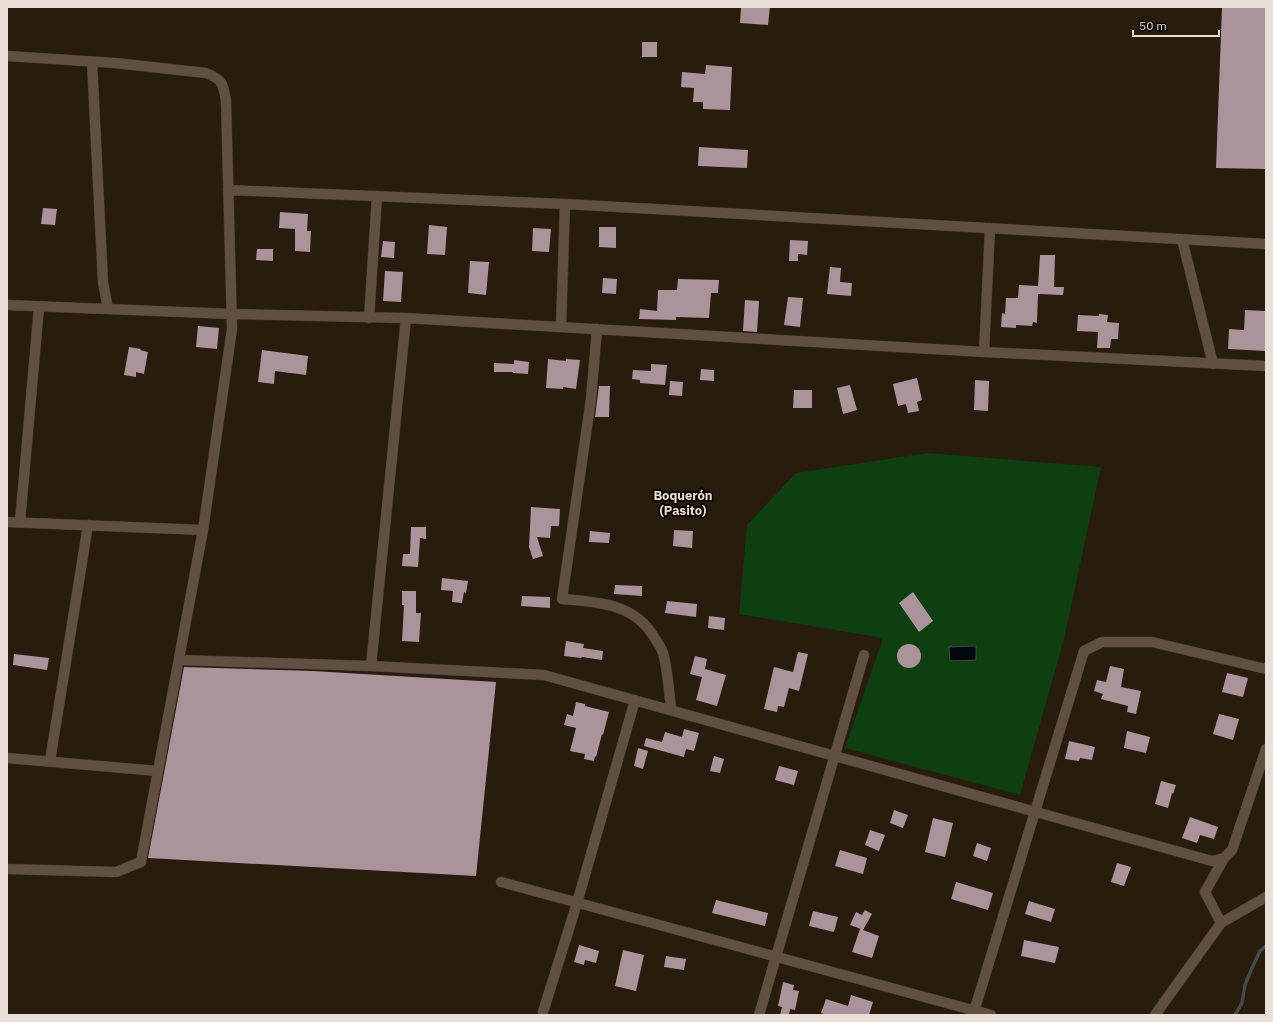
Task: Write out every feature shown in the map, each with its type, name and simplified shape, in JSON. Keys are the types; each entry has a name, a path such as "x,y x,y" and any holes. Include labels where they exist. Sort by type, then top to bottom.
{"street":[{"path":"7,56 92,62 206,73 218,78 224,87 226,101 232,329 203,530 141,862 116,872 7,869"},
{"path":"92,62 103,282 108,309"},
{"path":"228,190 565,204 1266,244"},
{"path":"369,318 377,196"},
{"path":"561,327 565,204"},
{"path":"984,352 990,228"},
{"path":"1182,239 1213,364"},
{"path":"7,305 231,314 406,318 984,352 1266,366"},
{"path":"20,522 39,307"},
{"path":"372,666 406,318"},
{"path":"597,330 591,399 562,599 598,602 620,608 639,619 652,633 663,651 671,710"},
{"path":"7,522 203,530"},
{"path":"50,761 88,525"},
{"path":"974,1013 1084,651 1102,642 1152,642 1266,669"},
{"path":"759,1015 864,655"},
{"path":"179,660 372,666 544,675 1212,861 1224,858"},
{"path":"543,1012 577,903 636,700"},
{"path":"1222,923 1205,892 1224,858 1232,850 1266,749"},
{"path":"7,758 158,771"},
{"path":"501,882 776,956 974,1013 991,1015"},
{"path":"1155,1015 1222,923 1266,897"}],"green space":[{"path":"927,453 1101,467 1064,639 1020,795 845,748 883,638 739,614 747,525 796,473"}],"shaded area":[{"path":"976,646 976,660 950,661 949,647"}],"building":[{"path":"741,7 770,7 768,25 740,23"},
{"path":"1222,7 1266,8 1266,169 1216,168"},
{"path":"642,42 657,42 657,57 642,57"},
{"path":"706,65 732,67 730,110 703,109 703,102 693,102 694,88 681,87 682,72 705,74"},
{"path":"699,147 748,150 747,168 698,166"},
{"path":"43,208 57,209 55,225 41,224"},
{"path":"280,212 308,214 307,231 311,231 310,252 295,251 295,229 279,228"},
{"path":"429,225 447,227 445,255 427,254"},
{"path":"599,227 616,227 616,248 599,247"},
{"path":"533,228 551,229 549,252 532,251"},
{"path":"790,240 808,241 807,255 798,254 798,261 789,261"},
{"path":"383,241 395,242 394,258 381,257"},
{"path":"257,249 273,249 273,261 256,260"},
{"path":"1040,255 1055,255 1054,287 1064,287 1063,295 1038,294 1037,323 1033,322 1032,326 1016,325 1016,328 1001,327 1002,313 1005,314 1006,298 1018,298 1019,285 1038,286"},
{"path":"470,261 489,262 486,295 468,293"},
{"path":"830,267 841,268 840,282 852,283 851,296 827,294"},
{"path":"385,271 403,272 401,302 383,301"},
{"path":"603,278 617,279 616,294 602,293"},
{"path":"678,279 719,280 718,293 711,293 709,318 676,317 676,320 639,319 640,309 657,311 658,290 677,290"},
{"path":"788,297 803,298 800,327 784,325"},
{"path":"745,300 759,301 757,332 743,331"},
{"path":"1245,310 1266,311 1266,351 1228,349 1229,329 1244,330"},
{"path":"1099,314 1108,315 1107,322 1119,323 1118,339 1111,339 1110,348 1097,348 1098,332 1077,331 1078,315 1099,316"},
{"path":"198,326 219,328 217,349 196,347"},
{"path":"129,347 148,352 144,374 136,372 136,377 124,375"},
{"path":"262,350 308,356 306,375 275,371 274,384 258,382"},
{"path":"548,359 566,361 566,359 580,360 576,389 563,387 563,389 546,388"},
{"path":"514,360 529,362 528,374 494,372 494,363 514,364"},
{"path":"651,364 667,365 665,385 640,383 640,380 632,379 633,370 651,371"},
{"path":"701,369 714,370 714,381 700,380"},
{"path":"917,378 922,400 917,402 919,411 908,413 906,404 898,406 893,384"},
{"path":"975,380 989,381 988,411 974,410"},
{"path":"670,381 683,382 682,396 669,395"},
{"path":"850,385 857,410 843,414 837,388"},
{"path":"599,386 610,386 609,417 595,417"},
{"path":"794,390 812,390 812,408 793,408"},
{"path":"531,507 560,509 559,526 551,526 550,538 537,537 543,556 533,559 529,547"},
{"path":"411,527 426,527 426,539 420,538 418,567 402,566 403,554 410,554"},
{"path":"674,530 693,531 692,548 673,546"},
{"path":"590,531 610,533 609,543 589,542"},
{"path":"442,578 468,581 466,593 464,592 462,603 452,602 453,591 441,590"},
{"path":"615,585 642,586 642,596 614,594"},
{"path":"402,591 416,591 416,613 421,613 419,642 402,641 404,605 402,605"},
{"path":"913,592 933,621 919,632 899,603"},
{"path":"522,596 550,597 550,608 521,606"},
{"path":"667,601 697,604 696,617 665,613"},
{"path":"709,616 725,618 724,630 708,628"},
{"path":"566,641 584,644 583,648 603,651 602,660 564,656"},
{"path":"909,644 914,645 920,651 920,661 914,667 909,668 904,667 898,661 897,656 898,651 904,645"},
{"path":"798,652 808,654 799,691 789,688 784,707 778,706 777,712 764,709 774,667 793,672"},
{"path":"14,654 49,658 47,670 13,665"},
{"path":"695,656 707,659 705,669 726,675 717,706 696,700 702,677 690,674"},
{"path":"1110,666 1124,669 1121,687 1141,691 1136,714 1127,712 1128,706 1101,699 1103,694 1094,691 1097,680 1106,682"},
{"path":"184,667 313,671 496,682 476,876 148,858"},
{"path":"1227,673 1248,678 1243,697 1222,692"},
{"path":"576,702 585,704 585,706 609,712 594,761 584,759 585,754 570,751 576,728 564,725 567,714 573,716"},
{"path":"1219,714 1239,719 1233,740 1213,734"},
{"path":"684,729 699,733 694,751 686,749 684,757 644,746 646,738 662,742 665,732 682,737"},
{"path":"1127,731 1150,737 1146,753 1124,748"},
{"path":"1069,741 1095,747 1092,760 1080,758 1079,761 1065,759"},
{"path":"638,748 648,751 643,769 634,766"},
{"path":"714,756 724,759 720,773 710,771"},
{"path":"779,766 798,771 794,785 775,780"},
{"path":"1161,781 1176,785 1168,808 1155,804"},
{"path":"894,810 908,815 903,828 890,823"},
{"path":"1190,817 1218,827 1214,839 1200,835 1197,843 1182,838"},
{"path":"933,818 953,823 945,857 925,852"},
{"path":"870,830 885,835 879,851 865,845"},
{"path":"977,843 991,848 987,861 973,856"},
{"path":"840,850 867,858 863,874 835,866"},
{"path":"1117,863 1131,867 1124,886 1111,882"},
{"path":"956,882 993,893 988,910 951,899"},
{"path":"716,900 768,913 765,926 712,913"},
{"path":"1029,901 1055,909 1051,922 1025,914"},
{"path":"865,910 872,914 863,930 879,936 872,958 852,952 861,929 850,925 856,912 862,915"},
{"path":"813,911 838,917 834,932 809,926"},
{"path":"1024,940 1059,947 1055,963 1021,956"},
{"path":"579,945 599,951 596,963 585,960 584,965 574,962"},
{"path":"623,950 644,955 636,991 615,986"},
{"path":"666,956 686,959 684,970 664,967"},
{"path":"783,982 794,985 793,990 799,991 795,1010 790,1009 789,1015 780,1015 782,1007 778,1006"},
{"path":"851,995 873,1002 869,1015 828,1015 821,1013 826,999 848,1006"}],"waterway":[{"path":"1235,1015 1242,1003 1245,985 1252,968 1260,951 1266,946"}],"district":[{"name":"Boquerón (Pasito)","path":"683,502"}]}
